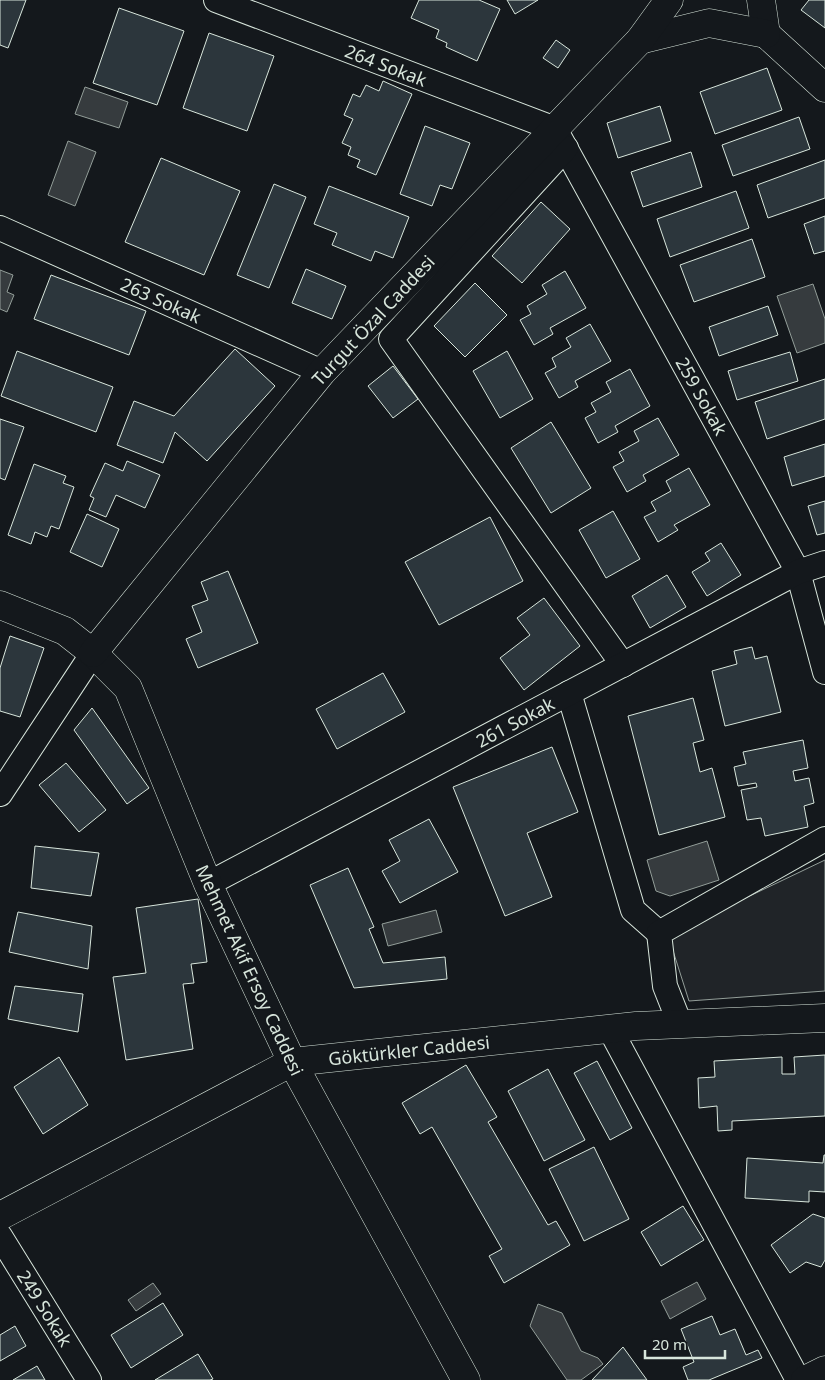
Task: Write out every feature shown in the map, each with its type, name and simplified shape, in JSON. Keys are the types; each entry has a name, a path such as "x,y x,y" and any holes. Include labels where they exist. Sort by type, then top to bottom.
{"street":[{"name":"264 Sokak","path":"216,0 560,139"},
{"name":"Turgut Özal Caddesi","path":"93,653 322,372 560,139 640,40 669,0"},
{"path":"761,0 766,34"},
{"path":"640,40 709,24 766,34 825,88"},
{"name":"259 Sokak","path":"560,139 798,572 825,672"},
{"path":"560,139 391,340 623,665"},
{"name":"263 Sokak","path":"0,228 322,372"},
{"name":"261 Sokak","path":"208,884 798,572 825,563"},
{"name":"Mehmet Akif Ersoy Caddesi","path":"0,605 65,630 93,653 128,688 208,884 292,1062 466,1380"},
{"path":"1,798 93,653"},
{"path":"569,694 633,910 659,933 665,986 680,1024"},
{"path":"659,933 825,839"},
{"name":"Göktürkler Caddesi","path":"0,1216 292,1062 610,1029 825,1018"},
{"path":"610,1029 798,1380"},
{"name":"249 Sokak","path":"0,1236 89,1380"},
{"path":"805,1380 825,1370"}],"shaded area":[{"path":"85,87 128,102 119,128 75,114"},
{"path":"68,141 96,152 75,206 48,195"},
{"path":"0,270 13,275 7,292 14,295 7,312 0,309"},
{"path":"813,284 825,319 825,343 797,353 777,296"},
{"path":"707,841 719,880 670,896 656,891 647,860"},
{"path":"825,860 825,991 689,1001 668,935"},
{"path":"436,910 442,932 388,946 382,924"},
{"path":"697,1282 706,1299 670,1319 661,1301"},
{"path":"153,1283 161,1294 136,1311 128,1300"},
{"path":"538,1304 562,1313 581,1351 598,1358 603,1364 581,1380 567,1380 530,1326"}],"building":[{"path":"0,0 26,0 8,48 0,45"},
{"path":"419,0 479,0 500,9 477,61 446,47 447,43 436,38 439,30 411,18"},
{"path":"507,0 538,0 515,14"},
{"path":"809,0 825,0 825,28 801,10"},
{"path":"119,8 184,31 157,105 93,83"},
{"path":"209,33 274,56 247,131 183,108"},
{"path":"556,40 570,50 558,68 543,58"},
{"path":"767,68 782,110 715,134 700,92"},
{"path":"383,81 412,94 376,175 357,167 360,160 348,155 351,147 342,143 353,119 344,115 353,94 360,97 366,85 379,91"},
{"path":"660,106 671,141 618,158 607,123"},
{"path":"799,117 810,149 733,176 722,145"},
{"path":"425,126 470,143 452,189 440,185 432,206 400,194"},
{"path":"691,152 702,187 643,207 631,172"},
{"path":"161,158 240,191 204,275 125,242"},
{"path":"825,160 825,198 768,218 757,185"},
{"path":"274,184 306,197 269,288 237,275"},
{"path":"329,186 409,217 393,258 375,251 371,261 332,245 337,233 314,224"},
{"path":"736,191 749,228 670,257 657,219"},
{"path":"541,202 570,229 522,283 492,256"},
{"path":"825,216 825,251 814,254 804,224"},
{"path":"752,239 765,277 694,302 680,265"},
{"path":"306,269 346,286 332,319 292,303"},
{"path":"565,271 586,308 550,328 553,334 534,345 520,320 531,314 527,306 547,294 542,285"},
{"path":"51,275 146,311 129,355 34,319"},
{"path":"475,283 507,315 465,357 434,326"},
{"path":"768,306 778,335 719,356 709,327"},
{"path":"590,324 611,361 575,381 578,387 559,398 545,373 556,367 552,358 571,347 566,338"},
{"path":"235,349 275,386 207,461 175,432 163,463 117,445 134,401 174,416"},
{"path":"17,351 113,387 96,432 1,396"},
{"path":"507,351 533,399 500,418 473,371"},
{"path":"790,352 798,381 737,400 728,371"},
{"path":"393,366 418,399 393,418 368,386"},
{"path":"630,369 650,406 615,426 618,432 598,443 585,418 596,412 591,403 611,392 606,382"},
{"path":"825,379 825,419 767,439 755,402"},
{"path":"658,418 679,455 643,475 646,481 627,492 613,467 624,461 619,452 639,441 634,431"},
{"path":"0,419 24,427 5,480 0,478"},
{"path":"551,422 591,488 551,513 511,448"},
{"path":"825,444 825,476 792,486 784,457"},
{"path":"127,461 160,475 145,508 116,495 106,517 89,510 94,498 90,496 105,463 123,471"},
{"path":"34,464 66,476 63,483 74,487 59,529 51,526 47,537 35,532 31,544 8,535"},
{"path":"689,468 710,505 674,525 678,530 658,542 644,517 656,511 651,502 671,491 666,481"},
{"path":"825,501 825,533 817,535 808,506"},
{"path":"613,511 640,559 606,578 579,530"},
{"path":"87,514 119,529 102,567 70,552"},
{"path":"490,517 523,581 439,625 405,562"},
{"path":"721,543 741,575 707,596 692,572 710,561 705,553"},
{"path":"228,571 258,643 198,668 186,639 202,632 192,606 208,600 201,582"},
{"path":"667,575 686,607 650,628 632,596"},
{"path":"544,598 580,646 524,690 500,658 530,635 517,618"},
{"path":"10,636 44,648 20,717 0,711 0,668"},
{"path":"752,647 755,659 767,656 781,712 725,726 712,671 737,664 734,651"},
{"path":"383,673 405,712 337,749 316,709"},
{"path":"693,698 704,740 693,743 700,772 712,768 725,817 659,835 628,716"},
{"path":"92,708 149,788 127,804 74,730"},
{"path":"803,740 808,768 793,771 795,781 809,778 814,803 804,806 808,827 765,836 761,818 747,820 741,790 757,787 756,783 738,786 734,767 746,764 743,752"},
{"path":"552,747 578,812 527,833 552,897 505,916 453,787"},
{"path":"66,763 106,810 79,832 39,785"},
{"path":"429,819 458,872 400,903 382,871 400,861 389,840"},
{"path":"35,846 99,853 91,896 31,888"},
{"path":"348,868 374,927 369,929 383,963 445,957 447,979 354,988 310,885"},
{"path":"198,899 207,962 191,964 194,983 183,984 193,1049 126,1060 113,977 146,973 136,908"},
{"path":"18,912 92,926 88,969 9,952"},
{"path":"15,986 83,994 78,1032 8,1019"},
{"path":"825,1055 825,1116 732,1121 732,1130 718,1131 717,1106 699,1108 698,1078 715,1077 714,1061 782,1057 782,1074 795,1074 794,1057"},
{"path":"59,1057 88,1105 43,1134 14,1087"},
{"path":"597,1061 632,1128 610,1140 574,1073"},
{"path":"466,1065 497,1117 488,1122 548,1225 556,1221 570,1245 504,1283 489,1256 502,1249 432,1127 420,1134 402,1103"},
{"path":"548,1069 585,1140 544,1161 508,1091"},
{"path":"594,1147 629,1219 584,1241 549,1169"},
{"path":"824,1155 825,1192 809,1191 809,1202 745,1198 747,1158 823,1163"},
{"path":"683,1206 704,1240 661,1266 641,1232"},
{"path":"813,1214 825,1218 825,1260 821,1267 806,1262 790,1273 771,1245"},
{"path":"163,1303 183,1335 131,1368 111,1335"},
{"path":"712,1316 720,1335 735,1329 746,1355 758,1350 762,1358 709,1380 688,1380 683,1367 694,1362 681,1329"},
{"path":"15,1326 26,1346 0,1361 0,1335"},
{"path":"623,1347 647,1380 592,1380"},
{"path":"198,1354 213,1379 155,1380"},
{"path":"37,1366 45,1380 13,1380"}]}
